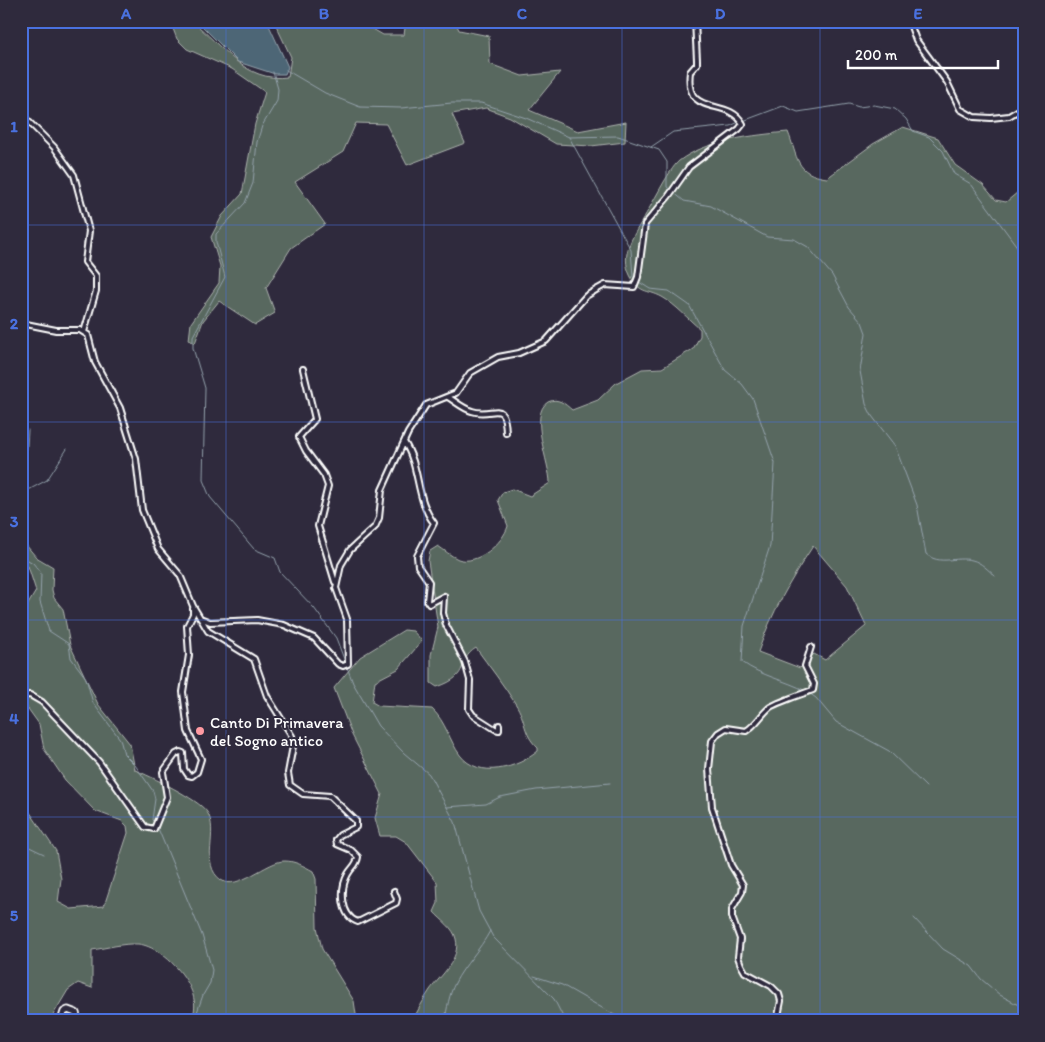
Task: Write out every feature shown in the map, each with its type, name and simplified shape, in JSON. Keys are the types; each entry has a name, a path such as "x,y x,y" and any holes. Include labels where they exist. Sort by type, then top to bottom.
{"main road":[{"path":"61,1021 61,1016 68,1010 76,1013 78,1021"}],"street":[{"path":"336,584 341,565 350,550 375,527 379,518 382,490 404,442 426,405 431,401 456,393 465,378 498,356 519,353 546,341 586,296 596,290 605,285 629,288 636,284 645,224 668,197 689,166 743,124 735,113 699,102 693,98 690,90 690,72 697,64 694,21"},
{"path":"909,21 916,40 947,82 960,109 974,118 991,118 1009,116 1024,107"},
{"path":"21,114 71,168 77,183 89,231 85,262 96,276 96,291 84,332"},
{"path":"21,322 41,328 84,332 88,335 95,362 120,408 136,459 142,510 158,550 180,574 192,606 208,631 254,659 267,696 292,736 293,746 288,773 290,785 303,794 330,796 356,822 356,828 340,834 336,840 336,844 351,850 358,857 357,864 348,874 343,897 345,912 351,920 358,922 396,903 397,899 394,891"},
{"path":"200,618 210,622 257,620 284,625 314,638 335,662 343,666 348,664 348,626 318,526 328,486 324,474 300,442 302,433 315,419 303,369"},
{"path":"448,397 474,412 495,410 501,413 507,421 506,434"},
{"path":"404,442 412,454 420,496 426,513 434,523 418,556 418,566 429,582 428,604 444,596 443,613 446,624 464,662 470,680 469,709 472,715 495,729 499,730 499,725"},
{"path":"21,696 30,695 42,702 99,762 145,826 154,828 167,797 163,777 168,764 180,752 183,753 184,769 188,775 197,772 200,766 201,759 188,731 183,692 189,655 187,626 193,614 192,606"},
{"path":"777,1021 780,1014 780,994 766,982 745,972 740,965 738,957 740,939 732,916 732,908 742,892 743,885 731,865 714,818 709,768 712,741 718,733 726,728 746,731 754,727 770,707 791,700 798,694 813,690 814,684 805,666 811,647"}],"shaded area":[{"path":"170,21 192,21 235,60 259,74 273,77 288,77 291,57 274,21 359,21 383,35 404,35 406,21 455,21 459,30 489,36 490,64 522,76 560,72 529,110 578,131 626,122 625,142 591,146 556,144 510,117 486,108 452,114 465,143 407,165 386,124 356,123 343,152 295,182 325,224 291,248 266,288 275,313 255,325 219,301 203,321 195,343 189,340 191,323 219,283 220,266 211,237 222,216 242,194 255,124 265,92 232,69 187,49 177,39"},
{"path":"903,127 938,138 955,165 983,185 996,200 1006,202 1024,187 1024,1021 412,1021 427,994 453,960 457,946 456,939 450,928 434,912 438,903 437,882 406,842 396,836 380,836 375,818 382,794 352,735 334,688 360,657 404,630 413,631 422,641 398,669 375,681 372,702 379,706 432,709 441,720 460,755 468,763 477,767 499,769 520,762 538,751 538,748 529,737 519,709 476,648 466,658 460,673 455,678 437,687 431,683 431,655 438,627 428,561 430,551 438,546 458,559 473,559 481,556 495,546 508,526 498,500 503,492 512,489 530,496 550,483 540,428 542,408 548,402 558,401 572,410 598,400 616,383 642,369 662,368 693,349 700,336 700,329 667,300 640,288 630,275 626,260 635,232 665,180 679,161 690,154 717,143 788,132 796,156 803,168 809,173 827,178 873,144","holes":["813,546 847,586 866,626 825,660 814,654 800,668 758,652 782,597"]},
{"path":"21,539 36,557 53,567 52,590 54,598 63,609 70,645 98,704 130,744 135,770 162,782 194,801 207,812 212,829 211,865 221,880 228,883 235,882 270,865 285,861 296,863 313,871 316,879 317,927 322,949 354,1001 357,1021 190,1021 194,1010 194,998 189,985 181,973 160,953 149,947 133,944 92,950 92,988 78,983 68,990 53,1015 56,1021 21,1021 21,799 56,851 61,879 58,902 71,909 104,906 128,833 127,826 122,821 95,811 65,780 44,749 39,724 21,699 24,658 21,651 21,616 36,591 28,566 21,565"}],"water":[{"path":"197,21 267,21 288,67 285,74 275,74 238,62"}],"waterway":[{"path":"286,70 325,93 360,107 401,108 452,103 481,103 526,118 569,137 631,250 633,277 636,279"},
{"path":"273,72 278,89 277,101 262,126 257,142 253,183 245,203 216,234 216,242 225,277 193,336 193,348 205,388 203,480 210,497 254,549 275,558 280,572 314,608 336,638 353,683 378,726 404,753 429,774 455,822 479,911 493,937 554,999 565,1021"},
{"path":"743,121 783,106 798,112 849,104 859,107 874,105 895,109 906,119 913,131 929,137 943,151 954,174 971,184 1024,256"},
{"path":"651,147 673,132 730,126 739,122"},
{"path":"569,137 618,136 659,150 667,162 667,187 684,201 711,206 767,237 794,239 808,247 832,275 849,307 862,322 866,333 860,371 866,404 872,416 895,446 917,505 926,554 931,558 942,560 966,559 975,561 995,576"},
{"path":"639,282 650,289 669,291 689,305 725,370 742,384 753,399 775,463 770,546 744,626 742,662 757,671 806,691"},
{"path":"21,476 27,448 28,430"},
{"path":"21,494 47,480 67,449"},
{"path":"21,556 33,563 41,573 40,602 49,631 69,644 71,658 86,678 93,703 120,739 124,754 135,765 153,791 155,799 152,820 155,823"},
{"path":"809,693 816,698 836,722 889,751 926,787"},
{"path":"447,807 486,804 500,797 536,790 610,783"},
{"path":"157,826 202,935 212,970 210,983 203,995 194,1021"},
{"path":"21,843 44,854"},
{"path":"914,918 943,949 971,966 981,979 1000,995 1024,1008"},
{"path":"445,1021 447,1006 455,983 490,931"},
{"path":"534,976 562,985 625,1021"}],"place":[{"name":"Canto Di Primavera del Sogno antico","path":"200,731"}]}
